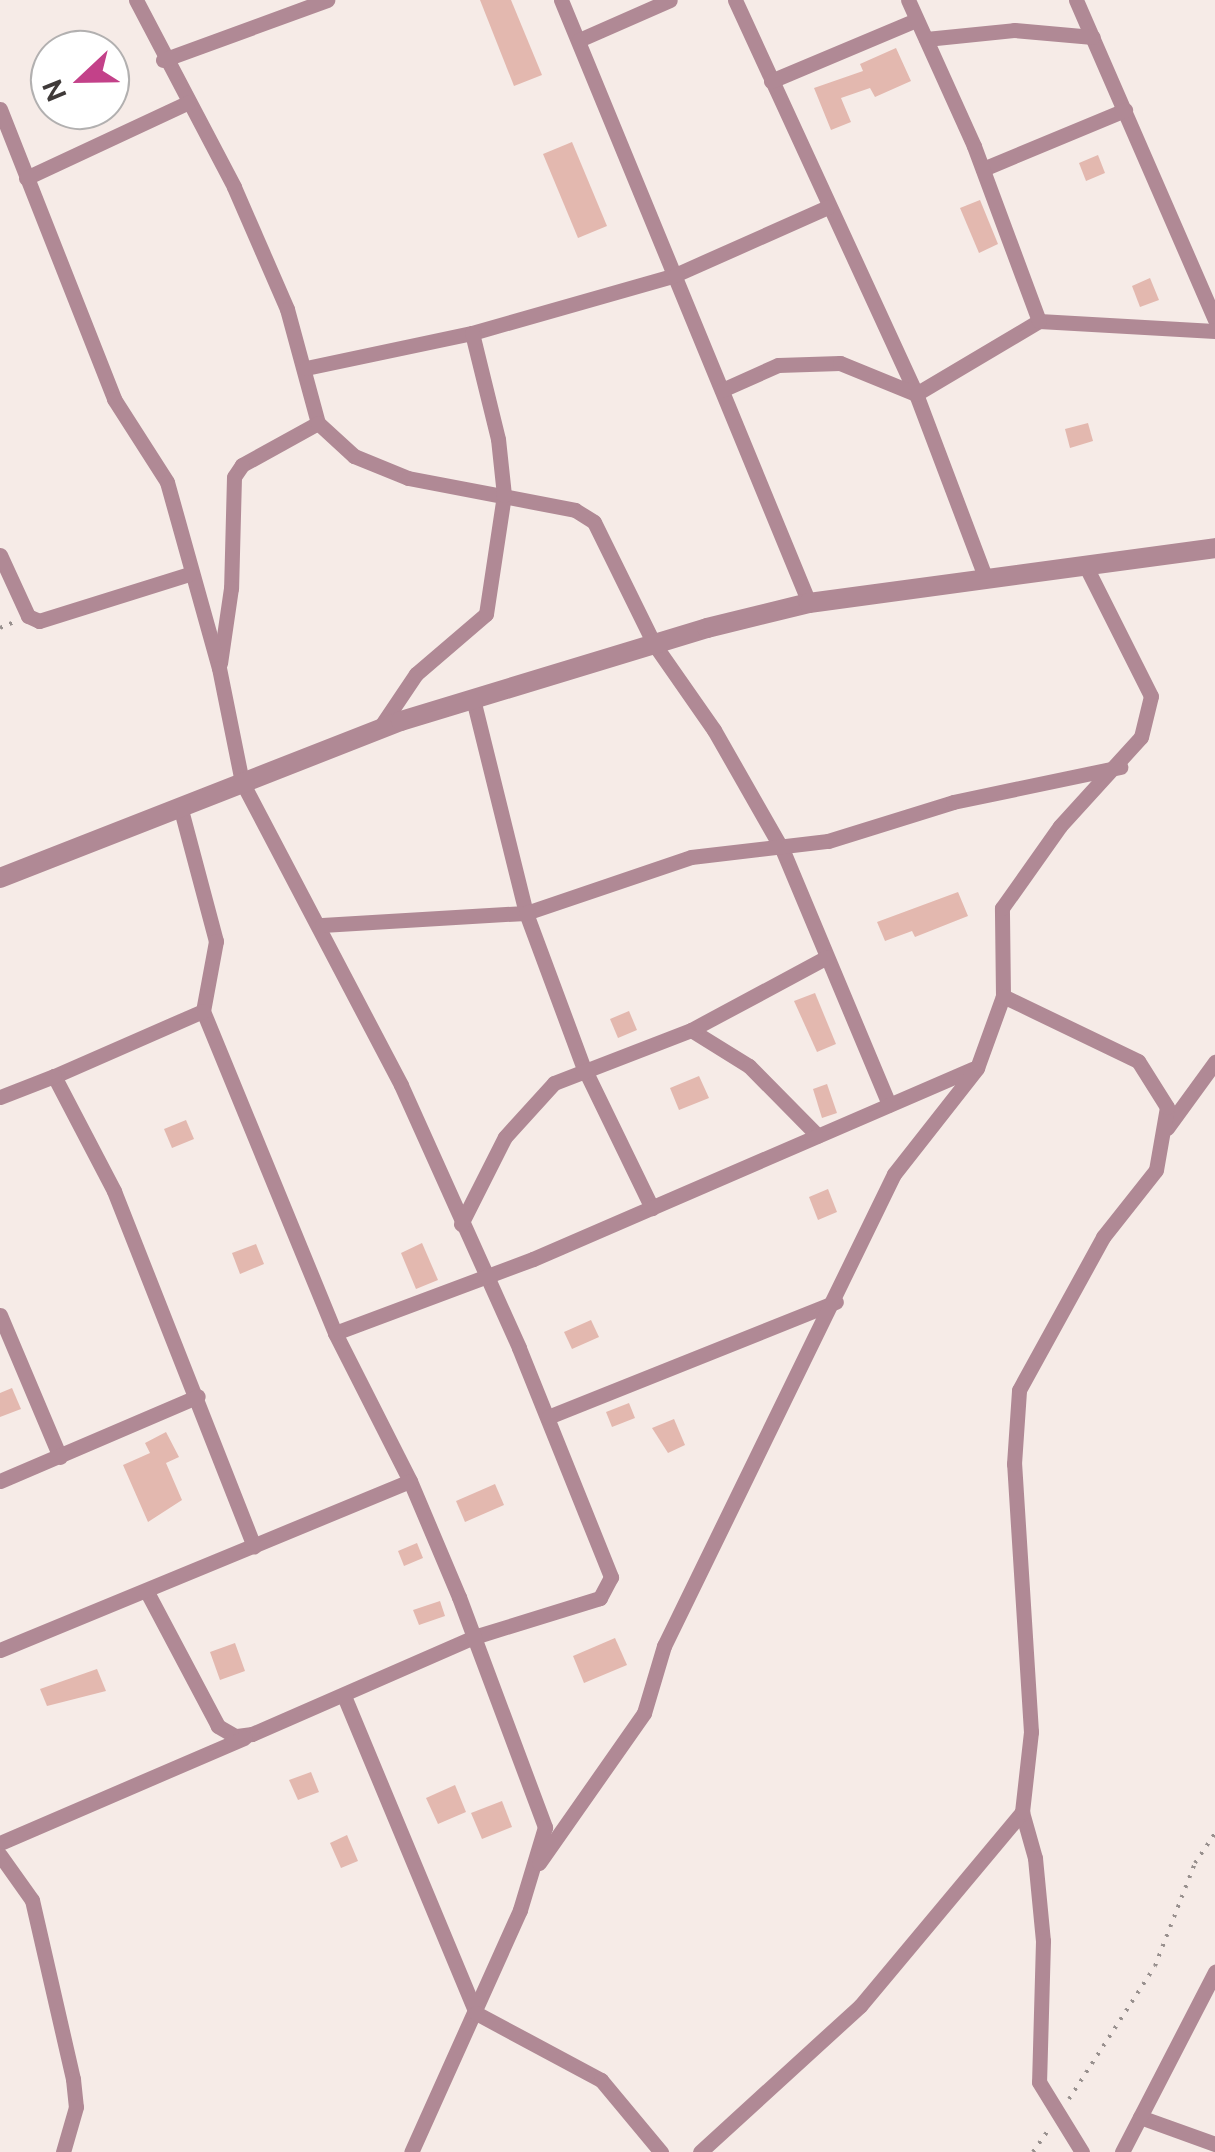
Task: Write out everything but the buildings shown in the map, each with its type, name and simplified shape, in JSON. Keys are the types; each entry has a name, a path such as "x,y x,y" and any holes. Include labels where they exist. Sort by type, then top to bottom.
{"street":[{"path":"136,0 163,60 234,187 306,368 318,424 354,456 408,478 575,510 594,522 654,644 714,730 783,851 889,1106"},
{"path":"163,60 326,0"},
{"path":"562,0 809,603"},
{"path":"579,40 670,0"},
{"path":"735,0 916,394 985,577"},
{"path":"908,0 983,169 1038,321"},
{"path":"1076,0 1209,285 1215,319"},
{"path":"771,81 916,20"},
{"path":"926,39 1014,30 1093,37"},
{"path":"26,178 187,104"},
{"path":"0,109 4,130 114,399 167,482 219,668 242,782 322,925 461,1224 548,1417 607,1565 609,1587 600,1598 474,1637 0,1843"},
{"path":"983,169 1125,110"},
{"path":"306,368 472,333 675,275 828,207"},
{"path":"916,394 1038,321 1215,331"},
{"path":"379,729 416,674 486,614 504,495 498,439 472,333"},
{"path":"722,390 778,365 806,362 869,370 916,394"},
{"path":"219,668 230,588 234,477 242,466 318,424"},
{"path":"0,878 379,729 654,644 809,603 1215,548"},
{"path":"0,555 28,616 38,621 190,574"},
{"path":"411,2152 476,2014 539,1863 644,1713 664,1646 836,1302 894,1174 977,1068 1003,996 1002,908 1060,826 1120,766 1141,737 1152,696 1084,565"},
{"path":"473,699 526,912 584,1066 652,1208"},
{"path":"322,925 526,912 691,857 783,851 954,802 1120,766"},
{"path":"180,806 216,940 202,1010 335,1333 410,1481 474,1637 542,1814 539,1863"},
{"path":"461,1224 504,1138 554,1083 584,1066 691,1030 828,956"},
{"path":"1003,996 1138,1061 1167,1107 1156,1170 1103,1237 1020,1390 1014,1464 1031,1732 1022,1812 1035,1858 1043,1941 1038,2082 1082,2152"},
{"path":"0,1097 202,1010"},
{"path":"691,1030 749,1066 818,1136"},
{"path":"1166,1129 1215,1062"},
{"path":"335,1333 652,1208 977,1068"},
{"path":"54,1076 114,1191 254,1546"},
{"path":"548,1417 836,1302"},
{"path":"0,1315 60,1457"},
{"path":"0,1482 198,1396"},
{"path":"0,1650 410,1481"},
{"path":"147,1592 218,1726 235,1736 252,1734"},
{"path":"344,1696 476,2014 601,2080 661,2152"},
{"path":"700,2152 860,2006 1022,1812"},
{"path":"0,1855 32,1900 73,2079 76,2108 63,2152"},
{"path":"1122,2152 1214,1974"},
{"path":"1140,2117 1215,2144"}],"path":[{"path":"1033,2152 1154,1966 1195,1863 1215,1833"}]}
